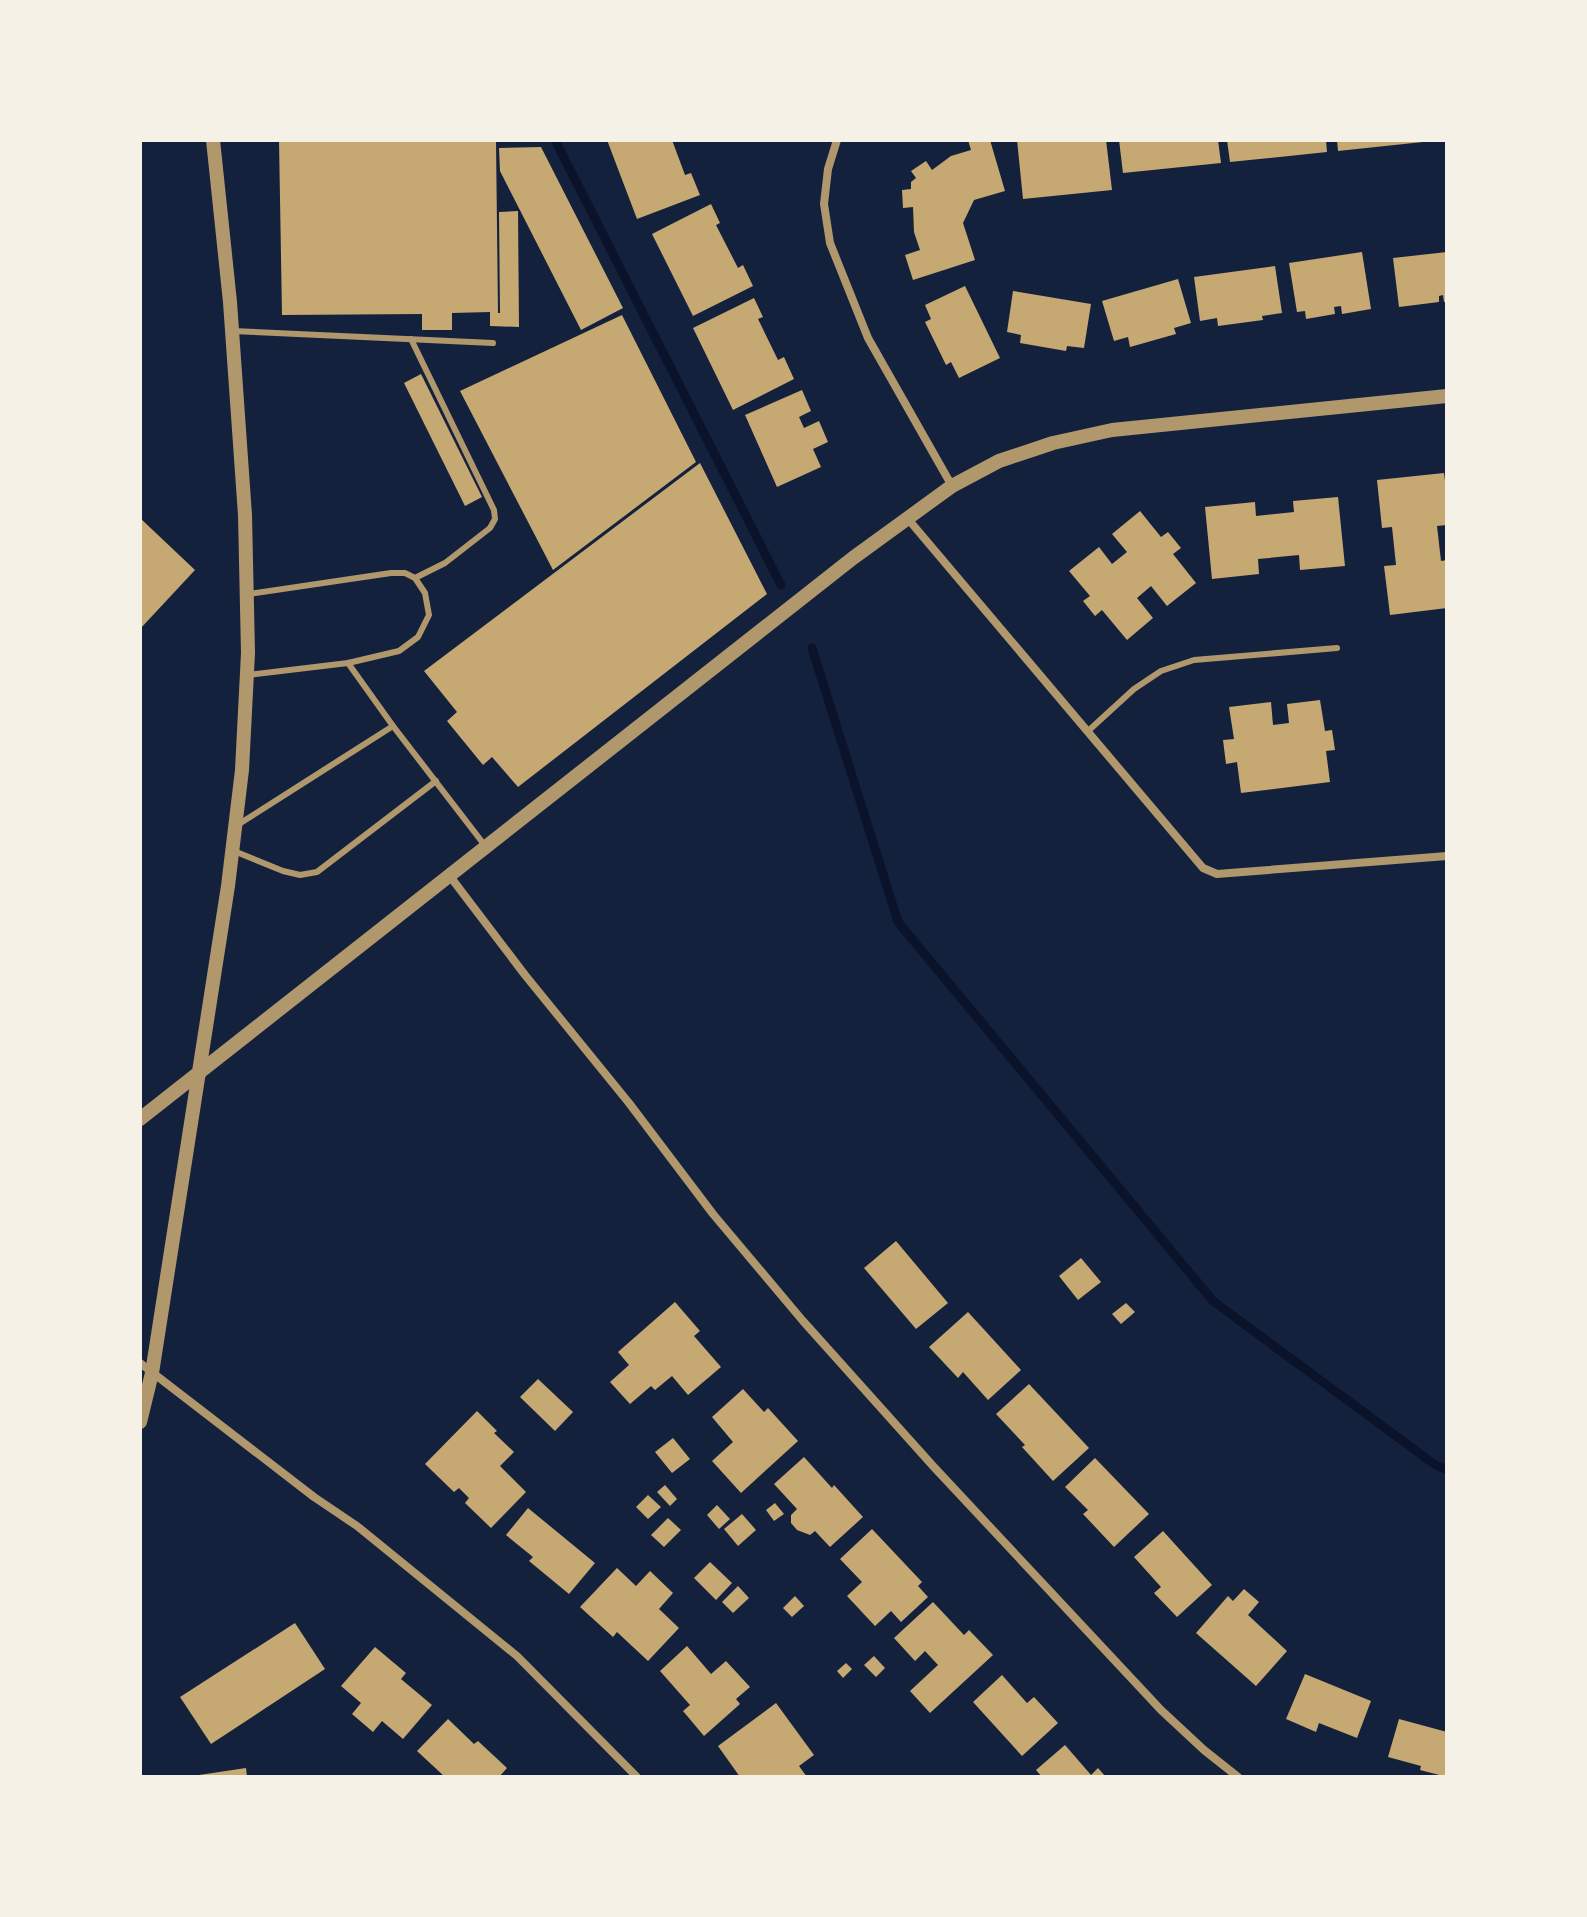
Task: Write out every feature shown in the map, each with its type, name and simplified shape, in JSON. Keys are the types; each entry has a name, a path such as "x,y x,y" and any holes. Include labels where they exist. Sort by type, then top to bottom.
{"street":[{"path":"140,1422 146,1368 199,1071 233,850 242,770 247,675 245,515 232,331 213,140"},
{"path":"837,140 828,169 824,204 830,243 868,338 952,486"},
{"path":"140,1119 853,558 952,486 999,461 1053,443 1112,430 1447,396"},
{"path":"908,519 1203,868 1217,874 1447,856"},
{"path":"449,875 713,1214 803,1321 933,1466 1161,1710 1238,1777"},
{"path":"146,1368 314,1497 357,1526 517,1656 637,1777"}],"lane":[{"path":"232,331 493,343"},
{"path":"411,339 494,510 495,519 490,528 445,563 415,578"},
{"path":"247,594 405,573 415,578 425,593 429,615 418,637 399,651 348,663 247,675"},
{"path":"1087,732 1134,689 1161,671 1194,660 1337,648"},
{"path":"348,663 486,847"},
{"path":"236,826 393,726"},
{"path":"233,850 283,871 300,875 317,872 436,781"}],"building":[{"path":"279,140 496,140 498,313 499,212 518,211 519,327 490,326 490,312 452,313 452,330 422,330 422,314 282,315"},
{"path":"607,140 672,140 685,175 691,173 700,195 637,219"},
{"path":"968,140 990,140 1005,191 974,200 963,223 975,260 913,280 905,255 920,250 914,232 913,207 903,208 902,190 911,189 911,182 916,178 911,171 926,161 932,170 951,156 971,150"},
{"path":"1017,140 1106,140 1112,190 1023,199"},
{"path":"1119,140 1218,140 1221,163 1123,173"},
{"path":"1227,140 1326,140 1327,152 1230,162"},
{"path":"1337,140 1423,140 1423,142 1338,151"},
{"path":"541,147 623,308 581,330 500,171 499,148"},
{"path":"711,204 720,223 716,225 738,268 743,265 753,286 693,316 652,234"},
{"path":"1362,252 1371,309 1342,314 1341,306 1334,307 1335,314 1306,319 1305,311 1297,312 1289,263"},
{"path":"1447,252 1447,302 1444,302 1443,295 1439,296 1439,302 1399,307 1393,258"},
{"path":"1275,266 1282,313 1262,316 1263,320 1218,326 1217,318 1200,321 1194,277"},
{"path":"1178,279 1191,323 1174,328 1176,334 1130,347 1128,337 1114,341 1102,301"},
{"path":"965,286 1000,358 959,378 951,362 946,365 925,322 931,319 925,305"},
{"path":"1013,291 1091,304 1084,348 1067,346 1066,351 1020,343 1021,335 1007,332"},
{"path":"754,298 763,317 758,319 778,360 784,357 794,379 733,410 693,328"},
{"path":"622,315 696,462 553,570 460,391"},
{"path":"421,374 482,497 465,506 404,383"},
{"path":"802,390 811,411 799,417 804,428 819,421 828,442 813,449 821,467 777,487 745,415"},
{"path":"700,463 767,594 518,787 492,757 483,765 447,721 457,712 424,671"},
{"path":"1444,473 1447,525 1437,526 1441,561 1447,560 1447,608 1390,615 1384,566 1396,565 1392,527 1382,528 1377,480"},
{"path":"1338,497 1345,566 1300,570 1299,555 1258,559 1259,574 1212,579 1205,507 1255,502 1256,516 1294,512 1293,501"},
{"path":"1140,511 1161,537 1168,532 1181,548 1173,554 1196,583 1167,606 1151,586 1137,598 1153,618 1127,640 1102,610 1095,616 1083,601 1090,596 1069,571 1099,547 1112,564 1127,552 1112,534"},
{"path":"140,518 195,570 140,629"},
{"path":"1320,700 1325,731 1332,730 1335,750 1326,751 1330,782 1241,793 1237,762 1226,764 1223,740 1234,739 1229,707 1271,702 1273,725 1289,723 1287,704"},
{"path":"896,1241 948,1303 916,1329 864,1268"},
{"path":"1081,1258 1101,1282 1078,1300 1059,1276"},
{"path":"675,1302 700,1331 694,1336 721,1367 688,1395 672,1376 655,1390 651,1386 630,1404 610,1382 629,1365 618,1352"},
{"path":"1126,1303 1135,1312 1121,1324 1112,1314"},
{"path":"968,1312 1021,1370 988,1400 963,1372 958,1378 929,1347"},
{"path":"538,1379 573,1412 555,1431 520,1397"},
{"path":"1029,1384 1089,1448 1053,1481 996,1414"},
{"path":"743,1389 764,1412 768,1408 798,1441 741,1493 712,1461 733,1442 712,1417"},
{"path":"477,1411 514,1452 500,1466 526,1492 491,1528 465,1503 469,1498 459,1488 454,1492 425,1464"},
{"path":"673,1438 690,1459 672,1473 655,1452"},
{"path":"804,1457 863,1517 830,1547 815,1531 810,1535 797,1530 791,1523 791,1515 797,1509 774,1484"},
{"path":"1095,1458 1149,1514 1114,1547 1083,1514 1088,1510 1065,1487"},
{"path":"665,1485 677,1499 670,1506 657,1492"},
{"path":"648,1495 661,1507 648,1519 636,1507"},
{"path":"775,1503 784,1514 774,1521 766,1510"},
{"path":"717,1505 730,1519 719,1529 707,1515"},
{"path":"528,1508 595,1563 569,1594 529,1561 533,1557 506,1535"},
{"path":"742,1514 756,1530 738,1546 724,1529"},
{"path":"668,1518 681,1530 664,1547 651,1535"},
{"path":"872,1529 922,1582 918,1586 928,1597 901,1622 891,1611 875,1626 847,1596 862,1582 840,1559"},
{"path":"1163,1531 1212,1585 1177,1617 1154,1593 1161,1587 1134,1557"},
{"path":"710,1562 732,1583 716,1600 694,1578"},
{"path":"617,1568 636,1586 650,1571 673,1593 659,1609 679,1628 648,1661 617,1632 613,1637 580,1607"},
{"path":"738,1586 749,1598 733,1613 722,1602"},
{"path":"1244,1589 1259,1602 1248,1615 1287,1651 1256,1686 1196,1633 1228,1596 1233,1601"},
{"path":"795,1596 804,1606 792,1617 783,1608"},
{"path":"933,1602 964,1635 969,1630 993,1655 930,1713 910,1691 938,1665 925,1651 915,1661 894,1638"},
{"path":"295,1623 325,1669 211,1744 180,1697"},
{"path":"687,1646 711,1674 726,1661 750,1687 736,1699 740,1704 704,1736 683,1711 690,1705 660,1671"},
{"path":"375,1647 406,1673 401,1679 432,1705 403,1739 382,1721 373,1732 352,1714 361,1703 341,1686"},
{"path":"874,1656 885,1668 876,1677 864,1665"},
{"path":"846,1663 852,1669 843,1678 837,1671"},
{"path":"1305,1674 1371,1701 1357,1738 1319,1723 1316,1732 1286,1719"},
{"path":"1002,1675 1027,1703 1034,1697 1058,1723 1022,1756 973,1702"},
{"path":"776,1703 814,1755 799,1766 807,1777 740,1777 718,1746"},
{"path":"448,1719 474,1744 478,1741 507,1768 499,1777 445,1777 417,1751"},
{"path":"1399,1719 1447,1732 1447,1777 1388,1757"},
{"path":"1065,1745 1091,1775 1098,1768 1106,1777 1042,1777 1036,1770"},
{"path":"246,1768 247,1777 199,1777 199,1775"}],"waterway":[{"path":"555,140 781,585"},
{"path":"812,648 898,922 1213,1301 1434,1464 1447,1470"}]}
